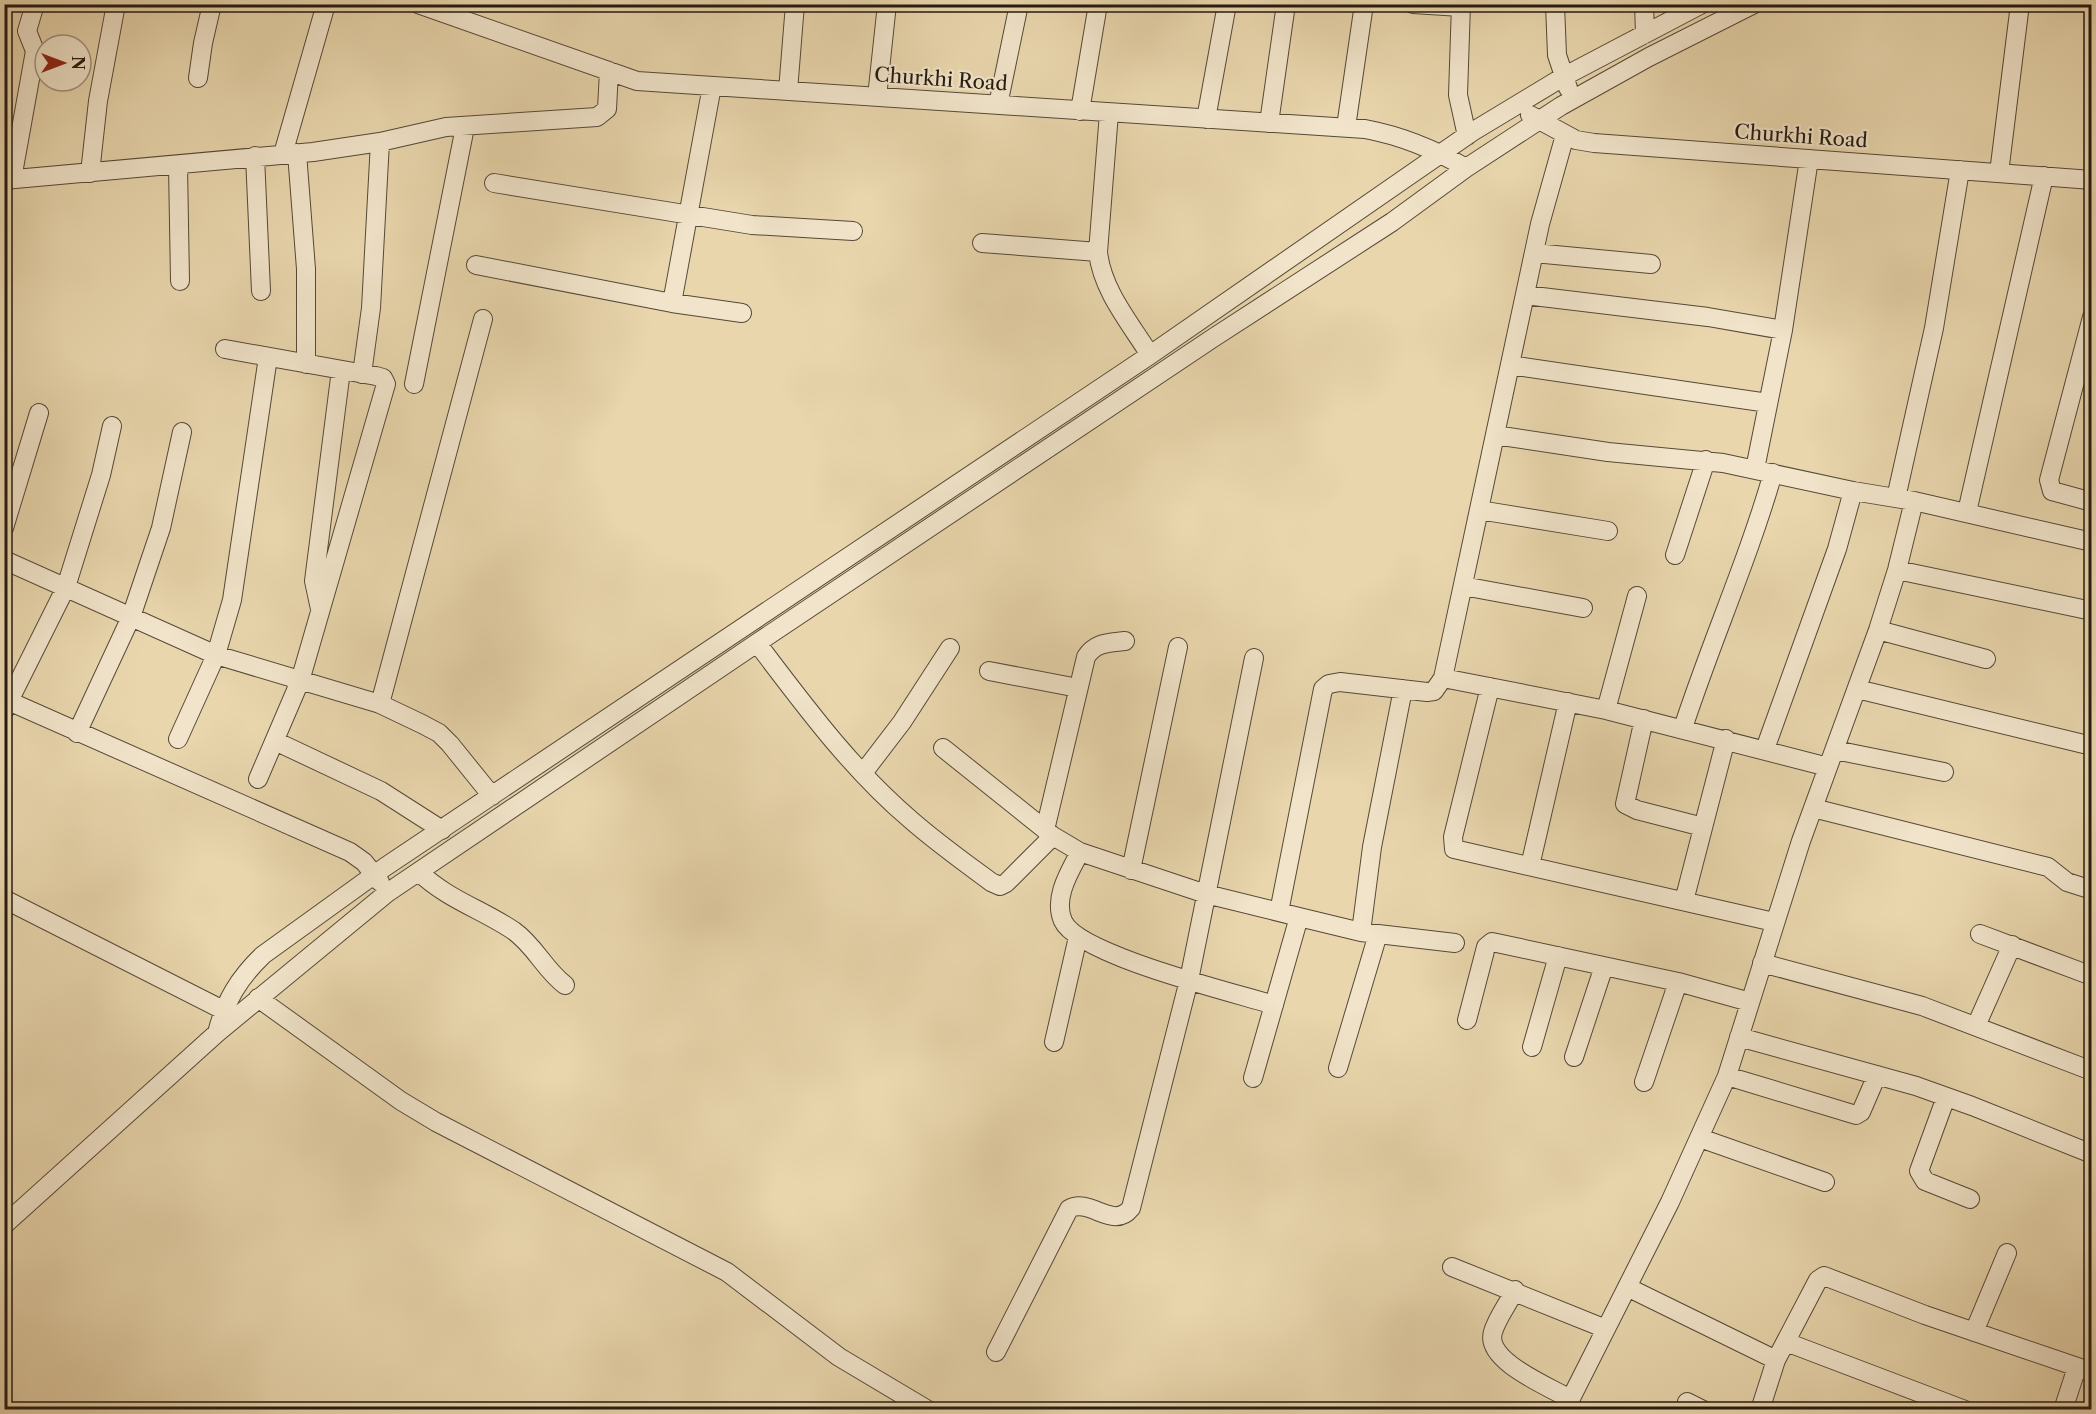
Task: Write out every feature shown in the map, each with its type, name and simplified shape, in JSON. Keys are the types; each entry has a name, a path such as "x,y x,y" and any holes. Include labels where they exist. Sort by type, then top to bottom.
{"street":[{"path":"35,4 27,31 35,51 8,179 290,154 380,142 438,129 597,117 606,109 609,71"},
{"path":"90,173 98,101 116,4"},
{"path":"198,78 202,43 212,4"},
{"path":"306,363 306,269 290,154 326,4"},
{"path":"788,91 795,4"},
{"path":"877,97 887,4"},
{"path":"998,105 1018,4"},
{"path":"1080,111 1098,4"},
{"path":"1206,119 1227,4"},
{"path":"1269,123 1286,4"},
{"path":"1346,127 1364,4"},
{"path":"1413,4 1461,6 1458,95 1467,136"},
{"path":"1555,4 1557,55 1572,99"},
{"path":"1644,4 1646,34"},
{"path":"217,1033 223,1010 246,971 263,955 375,874 1150,355 1441,153 1563,77 1702,4"},
{"path":"4,1225 217,1033 387,893 1213,338 1392,222 1466,168 1538,121 1572,99 1754,4"},
{"path":"1999,173 2020,4"},
{"name":"Churkhi Road","path":"422,5 637,81 1346,127 1389,134 1441,153 1466,168"},
{"path":"672,303 712,86"},
{"name":"Churkhi Road","path":"1517,104 1538,121 1565,135 1594,143 2091,180"},
{"path":"1109,113 1098,252 1106,285 1150,355"},
{"path":"414,384 465,127"},
{"path":"1279,912 1323,689 1329,684 1340,682 1434,691 1443,678 1534,253 1565,135"},
{"path":"362,374 372,296 380,142"},
{"path":"255,156 261,291"},
{"path":"1683,728 1709,649 1746,562 1764,471 1768,403 1783,330 1809,159"},
{"path":"178,165 180,281"},
{"path":"1515,1290 1493,1332 1493,1349 1502,1360 1568,1404 1701,1138 1727,1076 1774,922 1878,630 1897,570 1905,499 1960,170"},
{"path":"1967,512 2044,176"},
{"path":"494,183 752,225 853,231"},
{"path":"982,243 1098,252"},
{"path":"1534,253 1651,264"},
{"path":"476,265 672,303 742,313"},
{"path":"1525,295 1708,317 1783,330"},
{"path":"2091,317 2049,480 2052,491 2091,502"},
{"path":"380,704 483,319"},
{"path":"225,349 384,378 384,392 300,681 258,779"},
{"path":"178,739 216,655 232,600 268,357"},
{"path":"1509,365 1768,403"},
{"path":"321,611 314,581 341,370"},
{"path":"4,528 39,413"},
{"path":"112,426 101,476 66,587 6,704 350,852 375,874 387,893"},
{"path":"77,733 131,617 161,528 182,432"},
{"path":"1495,435 1608,452 1706,460 1967,512 2091,542"},
{"path":"1675,555 1706,460"},
{"path":"1765,749 1837,549 1853,491"},
{"path":"1479,510 1608,531"},
{"path":"4,560 216,655 380,704 439,733 492,796"},
{"path":"1897,570 2091,611"},
{"path":"1463,585 1583,608"},
{"path":"1606,710 1637,596"},
{"path":"1878,630 1986,659"},
{"path":"757,643 819,725 863,774 910,820 991,882 1000,886 1006,883 1049,833 1078,688 1091,649 1100,644 1125,641"},
{"path":"1131,870 1178,647"},
{"path":"863,774 902,722 950,648"},
{"path":"996,1352 1069,1209 1074,1206 1082,1207 1118,1218 1131,1208 1189,980 1254,658"},
{"path":"989,671 1078,688"},
{"path":"1443,678 1606,710 1765,749 1944,772"},
{"path":"1490,687 1453,843 1454,849 1774,922"},
{"path":"1338,1068 1370,933 1372,847 1403,689"},
{"path":"1857,689 2091,746"},
{"path":"1530,866 1568,702"},
{"path":"1644,719 1625,804 1637,810 1703,827"},
{"path":"1684,901 1726,739"},
{"path":"275,741 381,790 442,830"},
{"path":"943,748 1049,833 1080,852 1206,894 1299,917 1370,933 1455,943"},
{"path":"1813,808 2048,867 2067,882 2091,890"},
{"path":"1080,852 1064,883 1059,909 1064,923 1078,937 1102,950 1189,980 1274,1005"},
{"path":"419,872 446,895 516,933 532,947 555,977 565,985"},
{"path":"4,899 223,1010"},
{"path":"1253,1078 1299,917"},
{"path":"1980,934 2091,976"},
{"path":"1054,1042 1078,937"},
{"path":"1467,1020 1486,947 1492,942 1678,982 1750,1002"},
{"path":"1976,1026 2012,945"},
{"path":"1532,1047 1558,956"},
{"path":"1762,963 1869,990 1976,1026 2091,1071"},
{"path":"1574,1057 1604,966"},
{"path":"1644,1082 1678,982"},
{"path":"258,998 400,1101 447,1128 727,1272 839,1357 922,1408"},
{"path":"1739,1037 1877,1075 1946,1097 2091,1154"},
{"path":"1727,1076 1856,1115 1861,1112 1877,1075"},
{"path":"1946,1097 1919,1172 1925,1181 1970,1199"},
{"path":"1701,1138 1825,1182"},
{"path":"1974,1332 2007,1253"},
{"path":"1452,1267 1515,1290 1606,1329"},
{"path":"1760,1410 1776,1360 1818,1280 1824,1276 2084,1370 2062,1410"},
{"path":"1627,1287 1776,1360"},
{"path":"1786,1342 1965,1410"}]}
